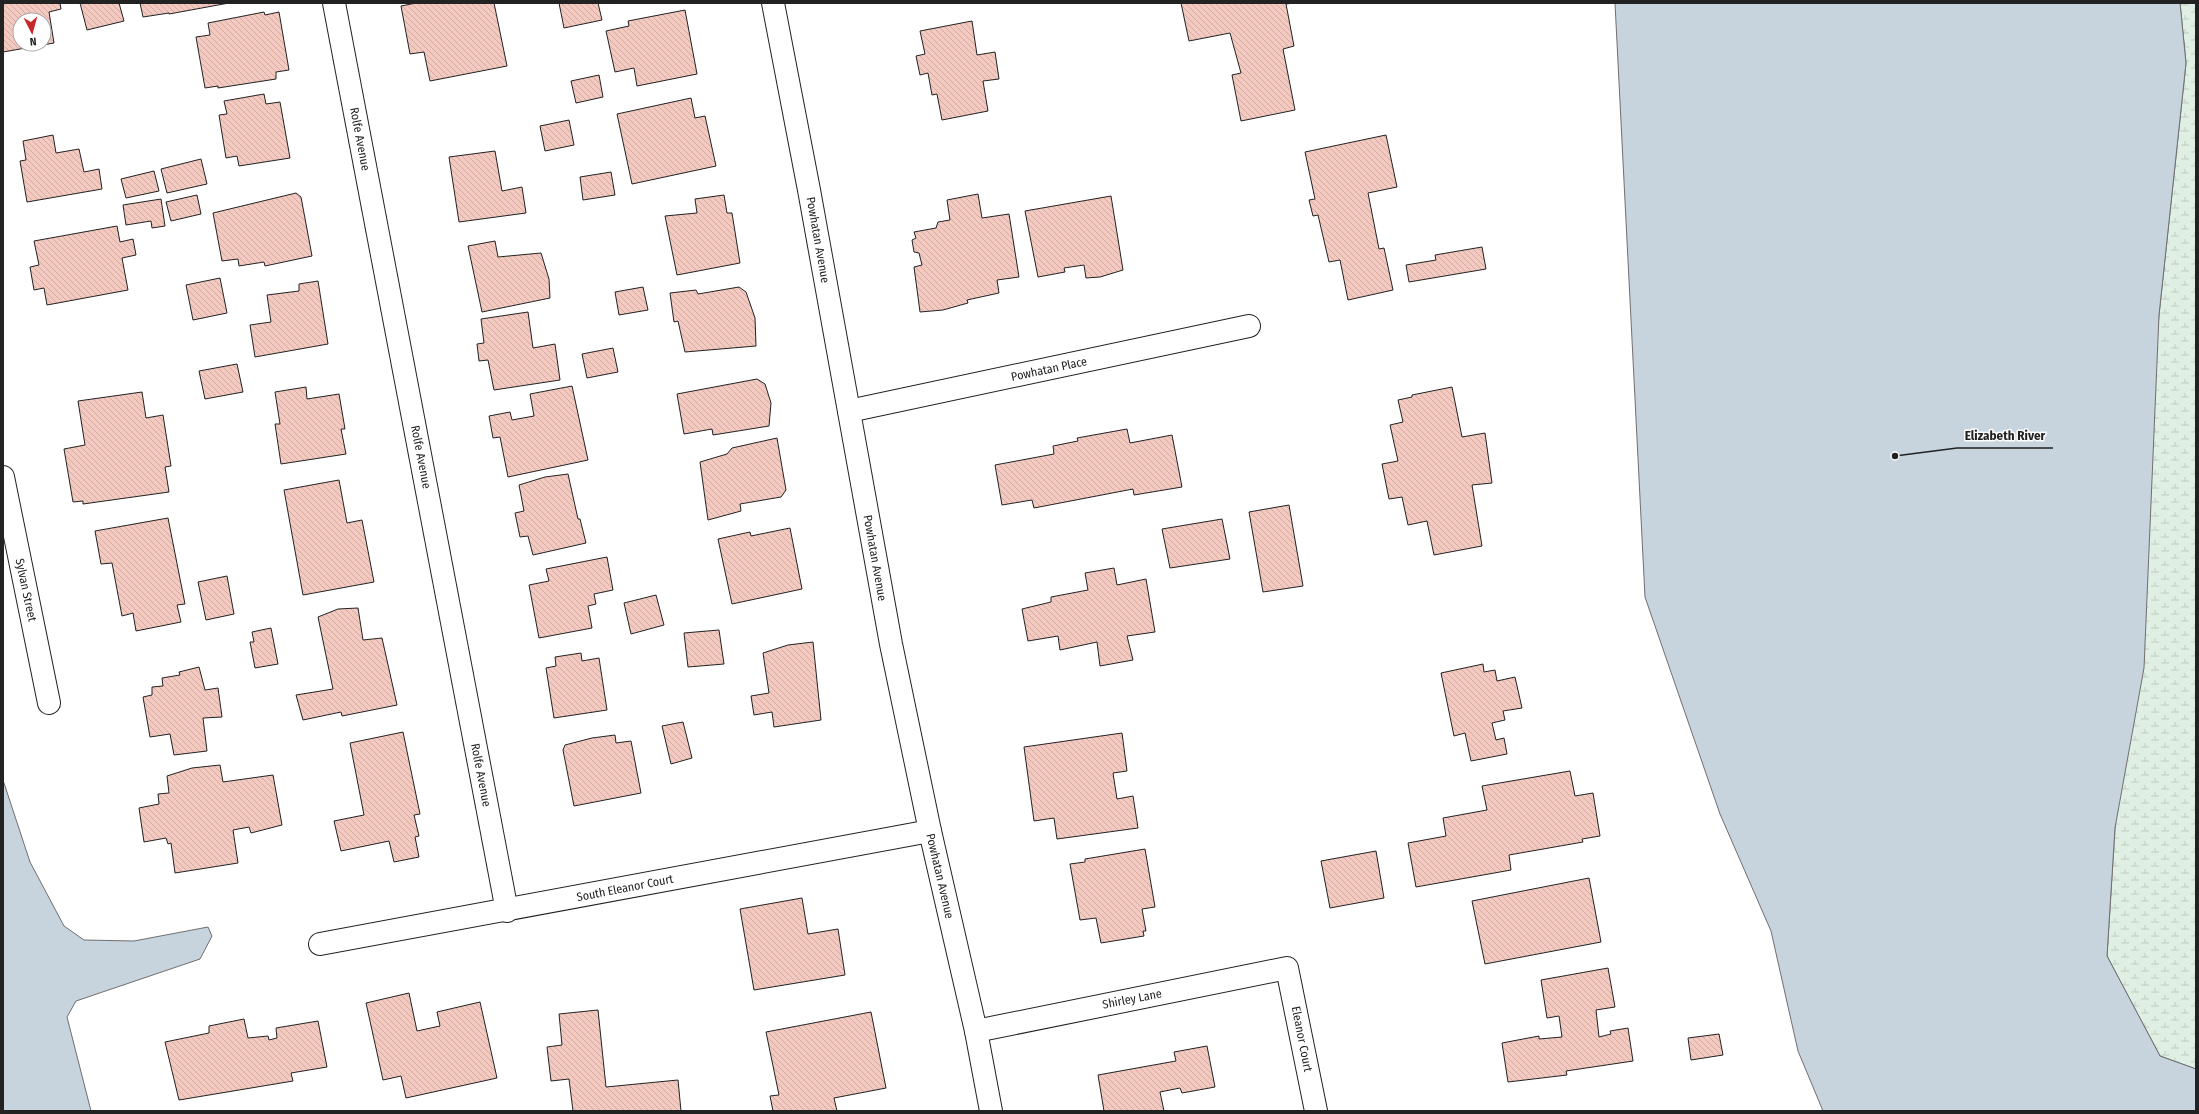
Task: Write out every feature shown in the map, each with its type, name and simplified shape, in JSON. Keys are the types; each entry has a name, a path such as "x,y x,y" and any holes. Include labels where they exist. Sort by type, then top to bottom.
{"street":[{"name":"Rolfe Avenue","path":"334,3 507,911"},
{"name":"Powhatan Avenue","path":"773,3 891,644 930,831 976,1030 991,1111"},
{"name":"Powhatan Place","path":"849,411 1249,326"},
{"name":"Sylvan Street","path":"3,477 49,703"},
{"name":"South Eleanor Court","path":"320,944 507,911 930,831"},
{"name":"Shirley Lane","path":"976,1030 1287,968"},
{"name":"Eleanor Court","path":"1287,968 1316,1111"}],"green space":[{"path":"2180,3 2196,3 2196,1069 2160,1056 2107,956 2115,828 2159,315 2186,63"}],"shaded area":[{"path":"1615,3 2180,3 2186,63 2159,315 2144,668 2115,828 2107,956 2160,1056 2196,1069 2196,1111 1823,1111 1798,1051 1771,931 1720,814 1645,597"},
{"path":"3,780 30,862 64,926 84,940 134,941 208,927 212,936 200,959 76,1001 67,1017 91,1111 3,1111"}],"building":[{"path":"3,3 60,3 61,9 49,12 12,12 12,50 3,52"},
{"path":"80,3 119,3 124,21 87,30"},
{"path":"140,3 229,3 169,14 143,17"},
{"path":"416,3 494,3 507,66 430,81 424,52 410,54 401,6"},
{"path":"559,3 598,3 602,20 564,28"},
{"path":"1181,3 1294,3 1286,4 1294,46 1283,49 1295,110 1241,121 1232,75 1241,73 1230,33 1189,41"},
{"path":"685,10 697,74 637,86 634,68 615,72 606,31 629,26 628,21"},
{"path":"264,12 265,15 279,12 289,70 276,72 276,79 218,88 218,86 205,88 196,37 210,35 208,23"},
{"path":"972,21 977,55 995,52 999,79 983,81 988,111 942,120 937,94 932,95 928,73 920,75 916,56 925,54 920,31"},
{"path":"52,31 54,43 52,43"},
{"path":"599,75 603,97 576,103 571,81"},
{"path":"264,94 266,104 280,102 290,158 239,166 237,156 226,158 219,115 227,114 224,101"},
{"path":"691,98 695,118 705,116 716,166 632,184 617,114"},
{"path":"569,120 574,145 545,151 540,126"},
{"path":"53,135 56,153 79,149 84,172 99,169 102,189 27,202 20,161 26,160 23,141"},
{"path":"1386,135 1397,187 1368,193 1379,249 1384,248 1393,290 1348,300 1340,260 1329,262 1318,215 1313,216 1309,200 1315,199 1305,152"},
{"path":"495,151 502,191 522,187 526,213 459,222 449,157"},
{"path":"201,159 207,184 167,193 161,169"},
{"path":"154,171 159,191 126,198 121,179"},
{"path":"611,172 615,195 583,200 580,177"},
{"path":"296,193 301,197 312,256 265,266 264,262 239,266 238,259 222,261 213,213"},
{"path":"978,194 982,218 1009,214 1019,277 997,280 999,293 967,300 968,303 943,310 920,312 914,267 922,265 919,253 914,252 912,240 916,238 914,232 936,228 938,222 950,220 947,200"},
{"path":"197,195 201,214 171,221 166,202"},
{"path":"724,195 727,213 732,213 740,263 677,275 665,216 697,213 695,199"},
{"path":"1111,196 1123,270 1100,277 1086,278 1084,265 1064,268 1065,272 1038,277 1025,211"},
{"path":"161,199 165,226 152,228 151,221 126,225 123,205"},
{"path":"117,226 120,242 133,239 136,255 122,258 128,290 47,305 44,288 34,290 30,267 39,265 34,241"},
{"path":"495,241 498,257 541,253 549,279 550,298 482,312 468,246"},
{"path":"1482,247 1486,269 1409,282 1406,265 1436,260 1435,255"},
{"path":"220,278 227,313 193,320 186,285"},
{"path":"318,281 328,344 255,357 250,325 271,322 267,295 299,291 299,284"},
{"path":"643,287 648,310 619,315 615,292"},
{"path":"739,287 746,292 755,318 756,346 685,352 678,321 674,322 670,293 696,290 698,294"},
{"path":"528,312 533,348 555,344 560,380 494,390 488,360 479,361 477,344 484,343 481,319"},
{"path":"613,348 618,372 587,378 582,354"},
{"path":"237,364 243,392 205,399 199,371"},
{"path":"757,379 765,384 771,403 769,426 713,435 712,429 684,434 677,394"},
{"path":"572,386 588,460 508,477 500,437 493,438 489,416 510,412 512,420 534,416 530,394"},
{"path":"306,387 307,399 339,394 345,429 341,429 346,454 281,464 275,424 280,424 275,392"},
{"path":"1452,387 1462,437 1485,433 1492,483 1472,485 1482,546 1434,555 1427,521 1408,525 1402,497 1389,499 1382,464 1398,461 1390,425 1403,422 1398,400 1412,397 1412,395"},
{"path":"142,392 146,418 163,415 171,466 165,467 169,492 83,504 83,501 73,502 64,449 85,445 78,401"},
{"path":"1127,429 1130,443 1172,435 1182,487 1134,495 1133,489 1034,508 1032,500 1002,505 995,465 1054,454 1053,446 1078,441 1077,438"},
{"path":"777,438 786,490 781,497 740,504 741,511 708,520 700,462 727,454 732,448"},
{"path":"568,474 578,519 580,519 586,543 533,555 528,536 520,537 515,513 524,511 519,485 545,477"},
{"path":"339,480 347,523 362,520 374,582 303,595 284,490"},
{"path":"1289,505 1303,586 1263,592 1249,512"},
{"path":"168,518 185,604 177,605 181,622 136,631 133,613 122,616 112,563 101,564 95,531"},
{"path":"1222,519 1230,559 1170,568 1162,529"},
{"path":"790,528 802,589 732,604 718,539 750,532 751,536"},
{"path":"607,557 613,590 594,594 596,604 588,606 592,628 539,638 529,585 549,581 546,569"},
{"path":"1114,568 1117,585 1146,579 1155,632 1127,636 1133,660 1100,666 1097,642 1060,650 1058,636 1028,641 1022,609 1051,602 1051,597 1088,590 1085,573"},
{"path":"227,576 234,614 206,620 198,582"},
{"path":"656,595 664,625 631,634 624,603"},
{"path":"358,608 363,640 382,638 397,705 342,716 341,712 303,720 296,695 333,689 318,617 338,609"},
{"path":"271,628 278,664 255,668 250,642 254,642 252,632"},
{"path":"719,630 724,664 688,667 684,633"},
{"path":"813,642 821,720 774,727 772,712 754,715 751,696 769,693 763,653 788,645"},
{"path":"581,653 582,661 599,658 607,710 554,718 546,668 556,666 555,657"},
{"path":"1483,664 1484,672 1495,670 1497,681 1515,677 1522,708 1503,711 1505,720 1492,723 1496,740 1504,738 1507,754 1471,761 1465,733 1454,736 1441,673"},
{"path":"199,667 205,690 218,688 222,717 203,718 207,751 174,755 170,734 150,737 143,697 152,695 152,687 163,686 162,678 180,675 179,672"},
{"path":"683,722 692,758 671,764 662,726"},
{"path":"403,732 420,814 414,815 419,836 415,837 419,857 394,862 389,841 341,851 334,821 364,815 350,743"},
{"path":"1122,733 1127,771 1113,773 1117,799 1133,796 1138,828 1057,839 1054,818 1034,821 1024,747"},
{"path":"615,735 616,743 631,741 641,793 574,806 563,750 565,745 592,738"},
{"path":"220,765 223,782 273,775 282,825 251,833 249,827 233,830 238,863 175,873 171,843 168,844 166,838 144,842 139,808 159,804 158,794 169,793 167,776 192,768"},
{"path":"1570,771 1575,796 1593,793 1600,836 1582,839 1583,842 1509,855 1511,870 1416,887 1408,843 1446,836 1443,818 1487,810 1482,786"},
{"path":"1145,849 1155,907 1142,909 1146,931 1143,931 1144,936 1101,943 1096,918 1080,920 1070,864 1085,862 1085,859"},
{"path":"1376,851 1384,898 1330,908 1321,861"},
{"path":"1589,878 1601,942 1485,964 1472,901"},
{"path":"802,898 808,934 838,929 845,975 754,990 740,909"},
{"path":"1608,968 1615,1007 1596,1010 1599,1037 1611,1034 1610,1031 1628,1028 1633,1061 1566,1071 1567,1075 1508,1082 1502,1043 1539,1036 1539,1039 1562,1037 1559,1016 1547,1018 1541,980"},
{"path":"409,993 417,1031 440,1026 437,1012 480,1002 497,1078 406,1098 401,1076 383,1080 366,1003"},
{"path":"598,1010 606,1087 678,1080 681,1111 573,1111 569,1079 551,1081 547,1047 562,1045 559,1014"},
{"path":"871,1012 886,1088 834,1098 837,1111 773,1111 770,1096 779,1095 766,1032"},
{"path":"244,1019 248,1038 268,1036 269,1040 277,1038 276,1028 318,1021 327,1067 291,1073 293,1081 179,1100 165,1042 209,1033 209,1026"},
{"path":"1719,1034 1723,1055 1691,1060 1688,1038"},
{"path":"1207,1046 1215,1087 1182,1093 1180,1088 1160,1092 1164,1111 1104,1111 1098,1075 1176,1061 1174,1052"}],"place":[{"name":"Elizabeth River","path":"1895,456"}]}
